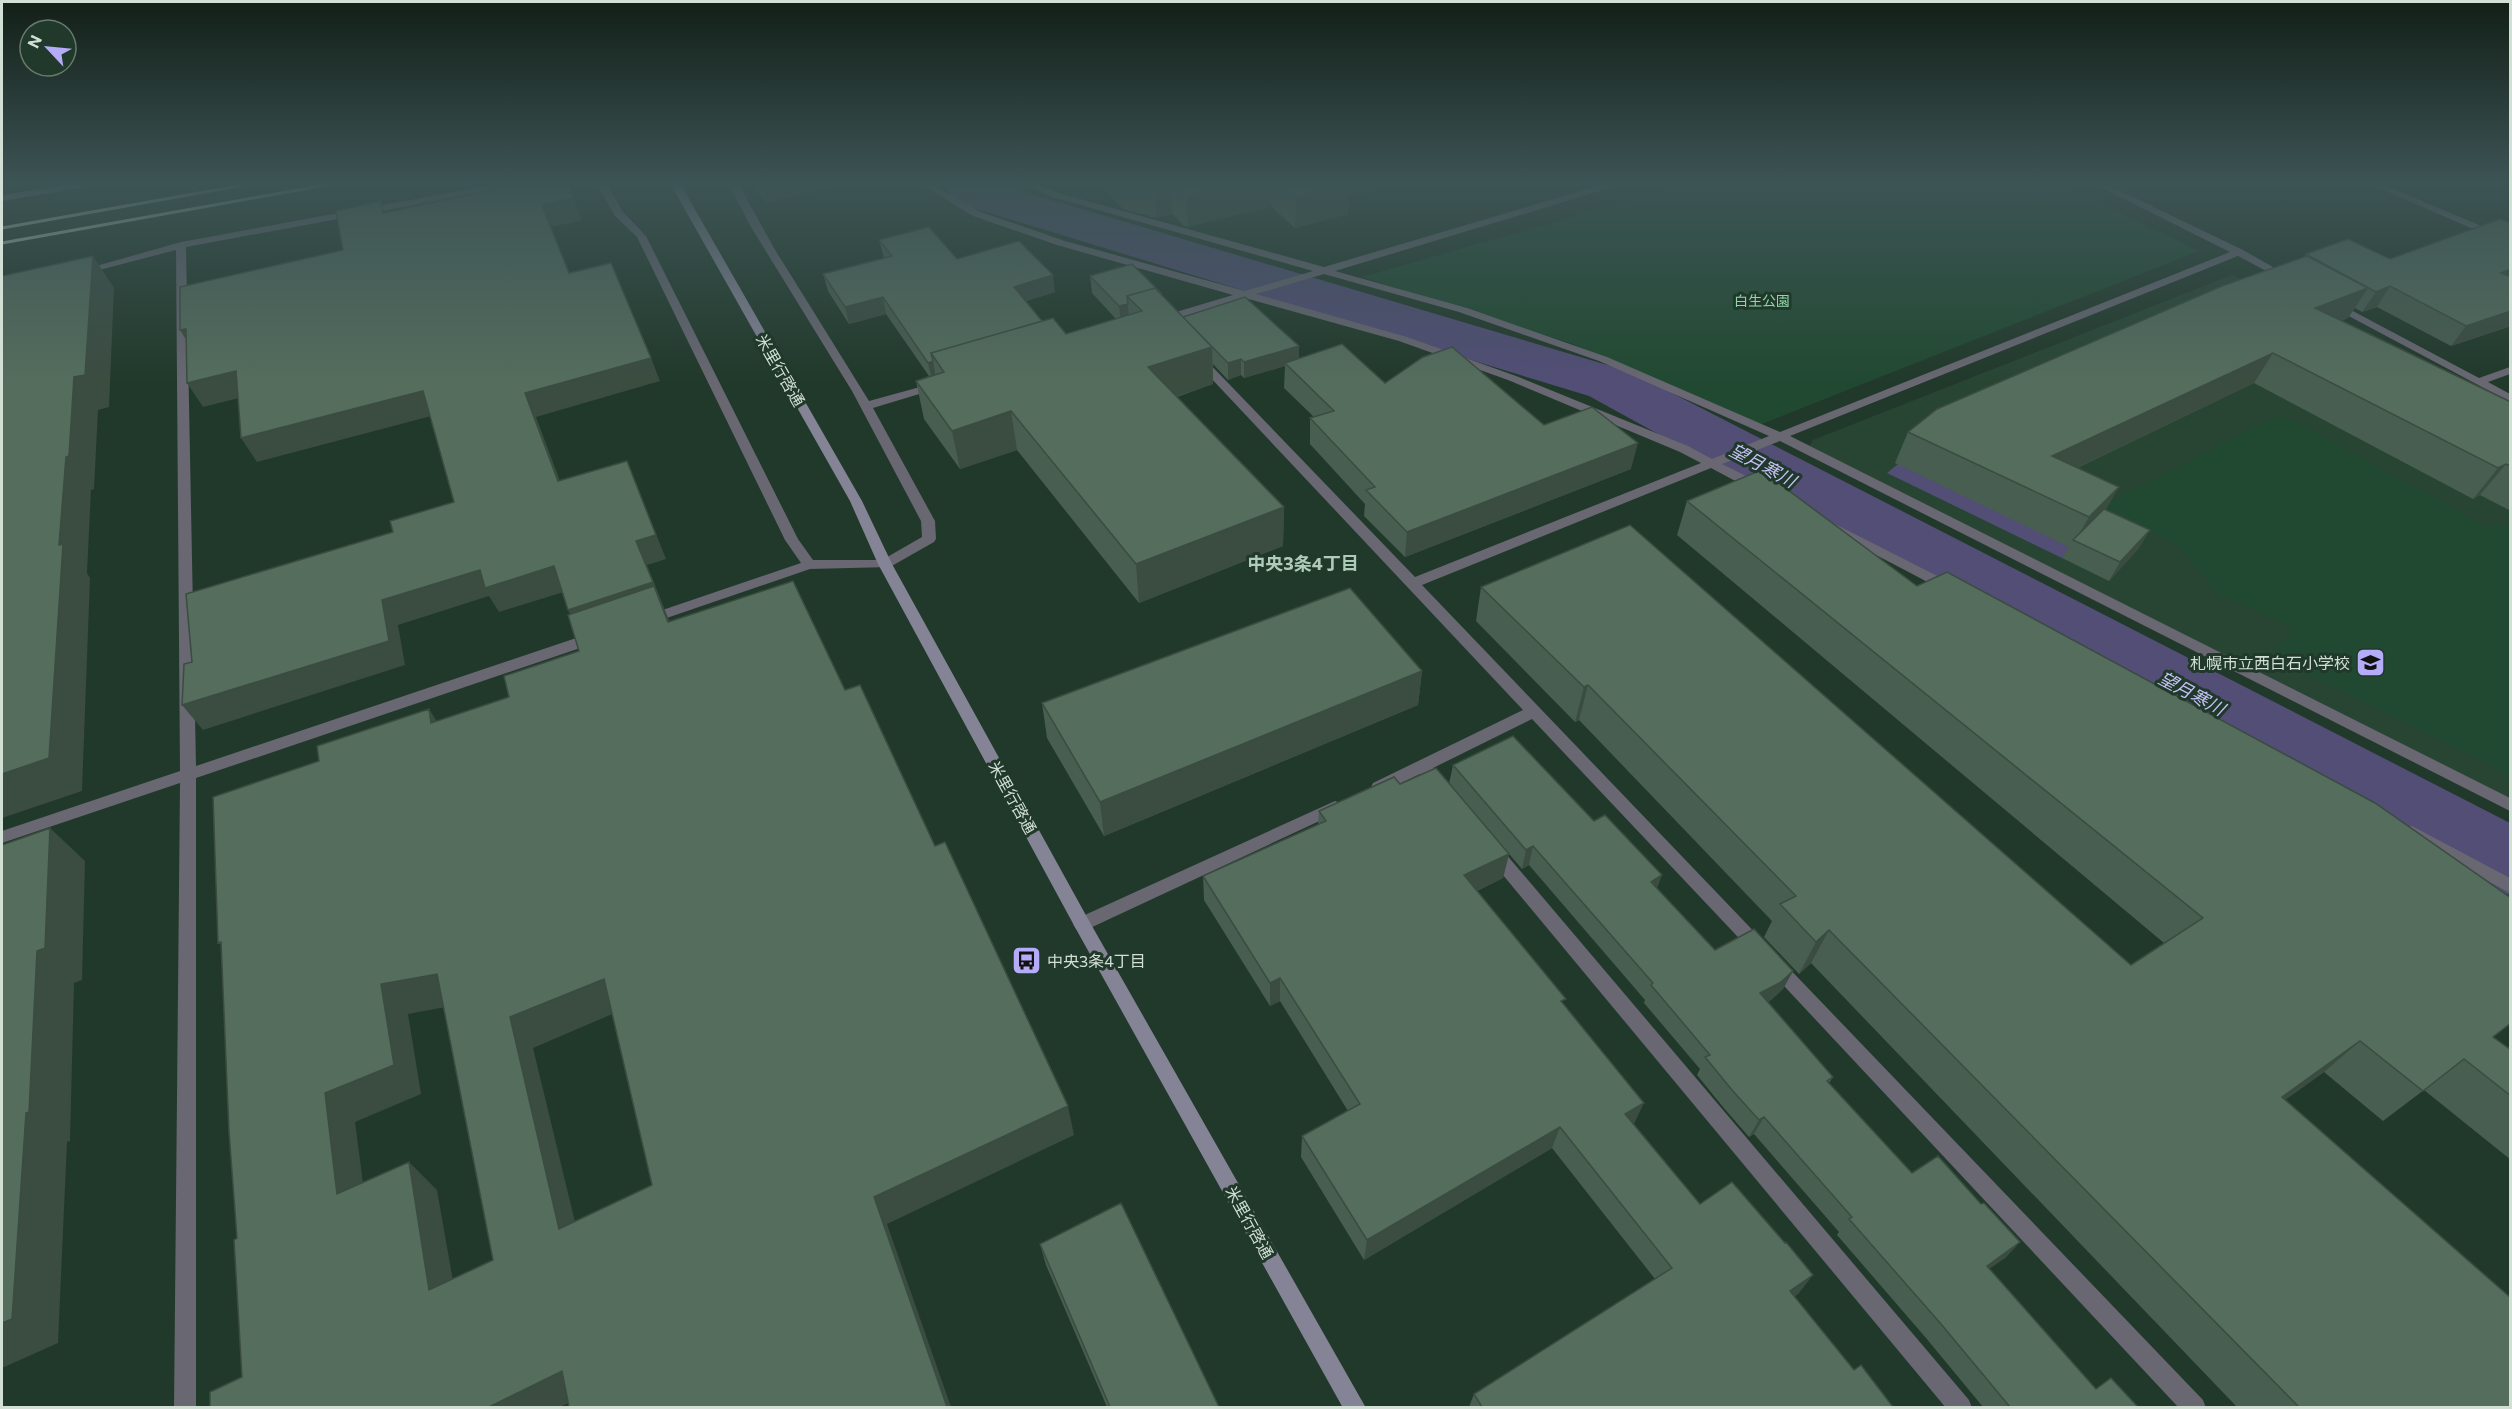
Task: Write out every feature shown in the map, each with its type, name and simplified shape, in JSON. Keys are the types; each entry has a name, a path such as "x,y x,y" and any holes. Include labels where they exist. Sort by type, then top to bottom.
{"street":[{"path":"69,274 159,251"},
{"path":"181,251 188,774 185,1407"},
{"path":"648,251 782,519 809,565"},
{"name":"米里行啓通","path":"713,251 856,501 885,564 1082,924 1355,1407"},
{"path":"628,626 809,565 885,564 929,539 928,521 866,406 770,251"},
{"path":"1090,251 1403,339 1501,374 1684,449 1774,496"},
{"path":"1242,251 1316,273 1463,310 1603,359 1780,436 2511,805"},
{"path":"1390,251 1155,321 1181,341 1414,583 2195,1407"},
{"path":"1414,583 2239,252 2301,286"},
{"path":"2322,297 2511,399"},
{"path":"2478,382 2511,370"},
{"path":"866,406 945,383"},
{"path":"1816,518 1964,595"},
{"path":"2,837 606,633"},
{"path":"1369,791 1423,767 1534,711"},
{"path":"1423,767 1453,803"},
{"path":"1082,924 1348,801"},
{"path":"2395,823 2511,886"},
{"path":"1484,840 1961,1407"}],"shaded area":[{"name":"札幌市立西白石小学校","path":"2232,275 2510,415 2510,804 1808,449 1813,440"},
{"path":"1920,446 2093,528 2062,558 1887,473"}],"green space":[{"name":"白生公園","path":"1454,251 2199,251 1759,425 1573,344 1362,277"},
{"path":"2277,416 2293,420 2486,527 2497,522 2510,529 2510,775 2274,658 2292,628 2219,594 2177,545 2102,506"}],"building":[{"path":"340,251 560,251 569,273 611,263 651,358 525,393 558,481 627,461 656,535 636,541 653,582 568,610 554,566 485,588 480,570 382,600 389,641 182,705 184,664 192,662 186,594 393,532 390,521 454,502 423,391 241,438 236,371 187,383 186,329 180,330 180,287"},
{"path":"888,251 950,251 957,259 985,251 1029,251 1053,275 1014,287 1042,321 931,353 933,361 928,363 883,297 845,307 823,274 892,256"},
{"path":"2315,251 2373,251 2390,259 2413,251 2511,251 2511,269 2501,273 2511,277 2511,311 2466,326 2390,286 2376,292 2306,254"},
{"path":"93,256 85,375 74,377 69,456 66,457 59,545 63,544 49,758 2,774 2,276"},
{"path":"2307,256 2368,288 2315,308 2511,402 2511,466 2506,464 2498,468 2273,353 2052,456 2119,487 2089,517 1908,432 1937,409 2222,286"},
{"path":"1132,264 1162,294 1155,288 1127,296 1128,304 1119,306 1090,276"},
{"path":"1155,288 1212,347 1148,367 1284,507 1136,564 1011,411 952,431 916,381 944,372 931,353 1053,318 1066,334 1142,311 1127,296"},
{"path":"1245,297 1299,346 1244,362 1241,359 1228,363 1183,317"},
{"path":"1342,344 1385,383 1423,357 1452,347 1544,425 1592,407 1638,443 1407,532 1366,490 1375,487 1310,418 1334,411 1285,363"},
{"path":"1761,470 1917,586 1947,572 2375,803 2511,898 2511,1023 2493,1037 2511,1050 2511,1096 2464,1059 2423,1091 2360,1041 2282,1097 2511,1298 2511,1407 2299,1407 1829,930 1816,942 1780,904 1796,896 1588,685 1584,687 1481,587 1630,525 2131,965 2203,918 1687,501"},
{"path":"2104,509 2150,530 2120,562 2073,540"},
{"path":"793,581 845,690 860,685 935,846 945,842 1068,1106 874,1197 947,1407 569,1407 562,1371 489,1407 210,1407 210,1392 242,1377 221,942 218,943 213,797 319,761 317,746 429,709 431,723 509,697 504,676 579,651 568,615 654,586 668,622","holes":["437,974 493,1260 429,1290 409,1162 337,1194 325,1093 394,1065 381,984","604,979 652,1185 559,1229 510,1017"]},
{"path":"1350,588 1422,671 1100,802 1042,703"},
{"path":"1513,736 1594,821 1605,815 1662,875 1651,882 1715,950 1754,929 1793,971 1781,982 1760,993 1833,1077 1827,1081 1912,1173 1938,1156 1981,1204 1984,1203 2020,1242 1987,1266 2096,1389 2111,1378 2138,1407 2010,1407 1849,1219 1852,1217 1764,1117 1759,1120 1732,1090 1705,1057 1710,1055 1651,985 1653,983 1533,846 1526,850 1453,765"},
{"path":"1436,768 1509,854 1464,875 1566,999 1561,1001 1644,1103 1625,1114 1700,1204 1732,1182 1813,1275 1790,1291 1854,1370 1861,1365 1893,1407 1482,1407 1474,1394 1672,1268 1560,1127 1367,1240 1302,1136 1360,1104 1280,978 1270,983 1203,876 1326,821 1319,811 1394,777 1400,784"},
{"path":"50,828 45,948 37,951 29,1112 26,1113 12,1319 2,1323 2,845"},
{"path":"1121,1203 1219,1407 1110,1407 1040,1244"}],"waterway":[{"name":"望月寒川","path":"1166,251 1610,384 2510,862"}],"place":[{"name":"札幌市立西白石小学校","path":"2371,662"},
{"name":"中央3条4丁目","path":"1026,960"}],"district":[{"name":"中央3条4丁目","path":"1303,563"}]}
